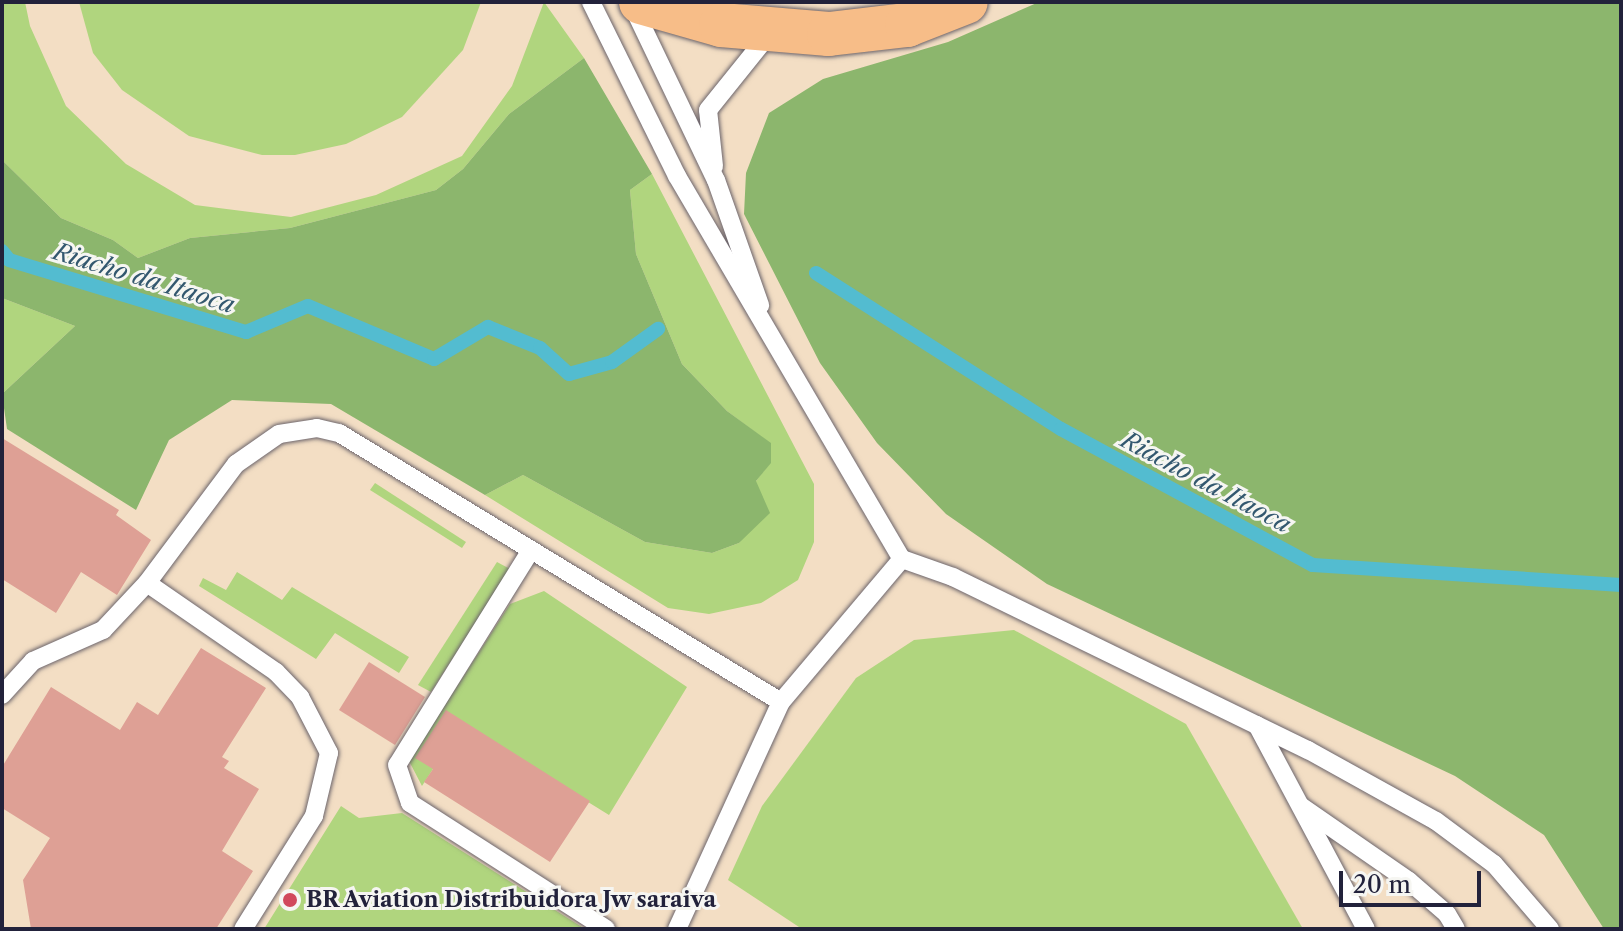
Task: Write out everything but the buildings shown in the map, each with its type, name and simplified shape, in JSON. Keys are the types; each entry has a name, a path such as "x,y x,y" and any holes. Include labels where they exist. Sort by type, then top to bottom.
{"main road":[{"path":"641,2 721,25 829,34 907,25 966,2"}],"lane":[{"path":"591,2 677,176 902,559 953,577 1257,725 1436,821 1494,864 1550,929"},
{"path":"630,2 716,180 778,352"},
{"path":"716,180 708,110 772,30"},
{"path":"2,695 33,661 103,630 147,583 236,464 279,434 317,428 339,433 781,702"},
{"path":"531,550 397,765 410,803 606,929"},
{"path":"677,929 781,702 902,559"},
{"path":"147,583 276,672 300,697 329,753 314,816 243,929"},
{"path":"1257,725 1366,929"},
{"path":"1300,806 1409,881 1447,914 1456,929"}],"green space":[{"path":"2,2 25,2 30,26 66,106 126,164 195,205 291,217 376,195 462,156 512,86 544,2 584,58 509,114 463,169 436,190 290,228 190,238 138,258 113,240 61,218 2,160"},
{"path":"79,2 481,2 463,50 402,117 346,144 295,155 262,155 189,136 122,90 93,53"},
{"path":"1039,2 1621,2 1621,929 1604,929 1544,835 1455,776 1047,584 946,514 877,443 820,363 744,214 746,173 769,113 823,79 948,42"},
{"path":"584,58 652,174 630,190 636,254 682,364 727,411 771,443 771,463 756,481 770,513 739,543 712,553 645,542 523,475 485,495 331,404 232,400 169,440 136,510 7,429 2,394 75,326 2,298 2,160 61,218 113,240 138,258 190,238 290,228 436,190 463,169 509,114"},
{"path":"652,174 814,484 814,542 798,580 761,603 709,614 668,608 485,495 523,475 645,542 712,553 739,543 755,522 756,481 770,463 771,444 727,411 682,364 636,254 630,190"},
{"path":"2,298 75,326 2,394"},
{"path":"375,483 466,542 462,548 370,490"},
{"path":"497,562 510,569 431,692 418,685"},
{"path":"237,572 282,600 292,587 409,657 399,673 335,633 316,659 199,586 203,578 226,590"},
{"path":"544,591 687,687 609,815 462,724 422,786 409,761 510,604"},
{"path":"1014,630 1186,724 1303,929 802,929 728,880 762,806 856,678 914,640"},
{"path":"341,806 359,818 402,813 585,929 264,929"}],"waterway":[{"name":"Riacho da Itaoca","path":"2,251 9,260 246,332 308,306 434,359 488,327 540,348 569,374 612,362 658,329"},
{"name":"Riacho da Itaoca","path":"816,273 1061,429 1313,565 1621,585"}],"place":[{"name":"BR Aviation Distribuidora Jw saraiva","path":"290,900"}]}
